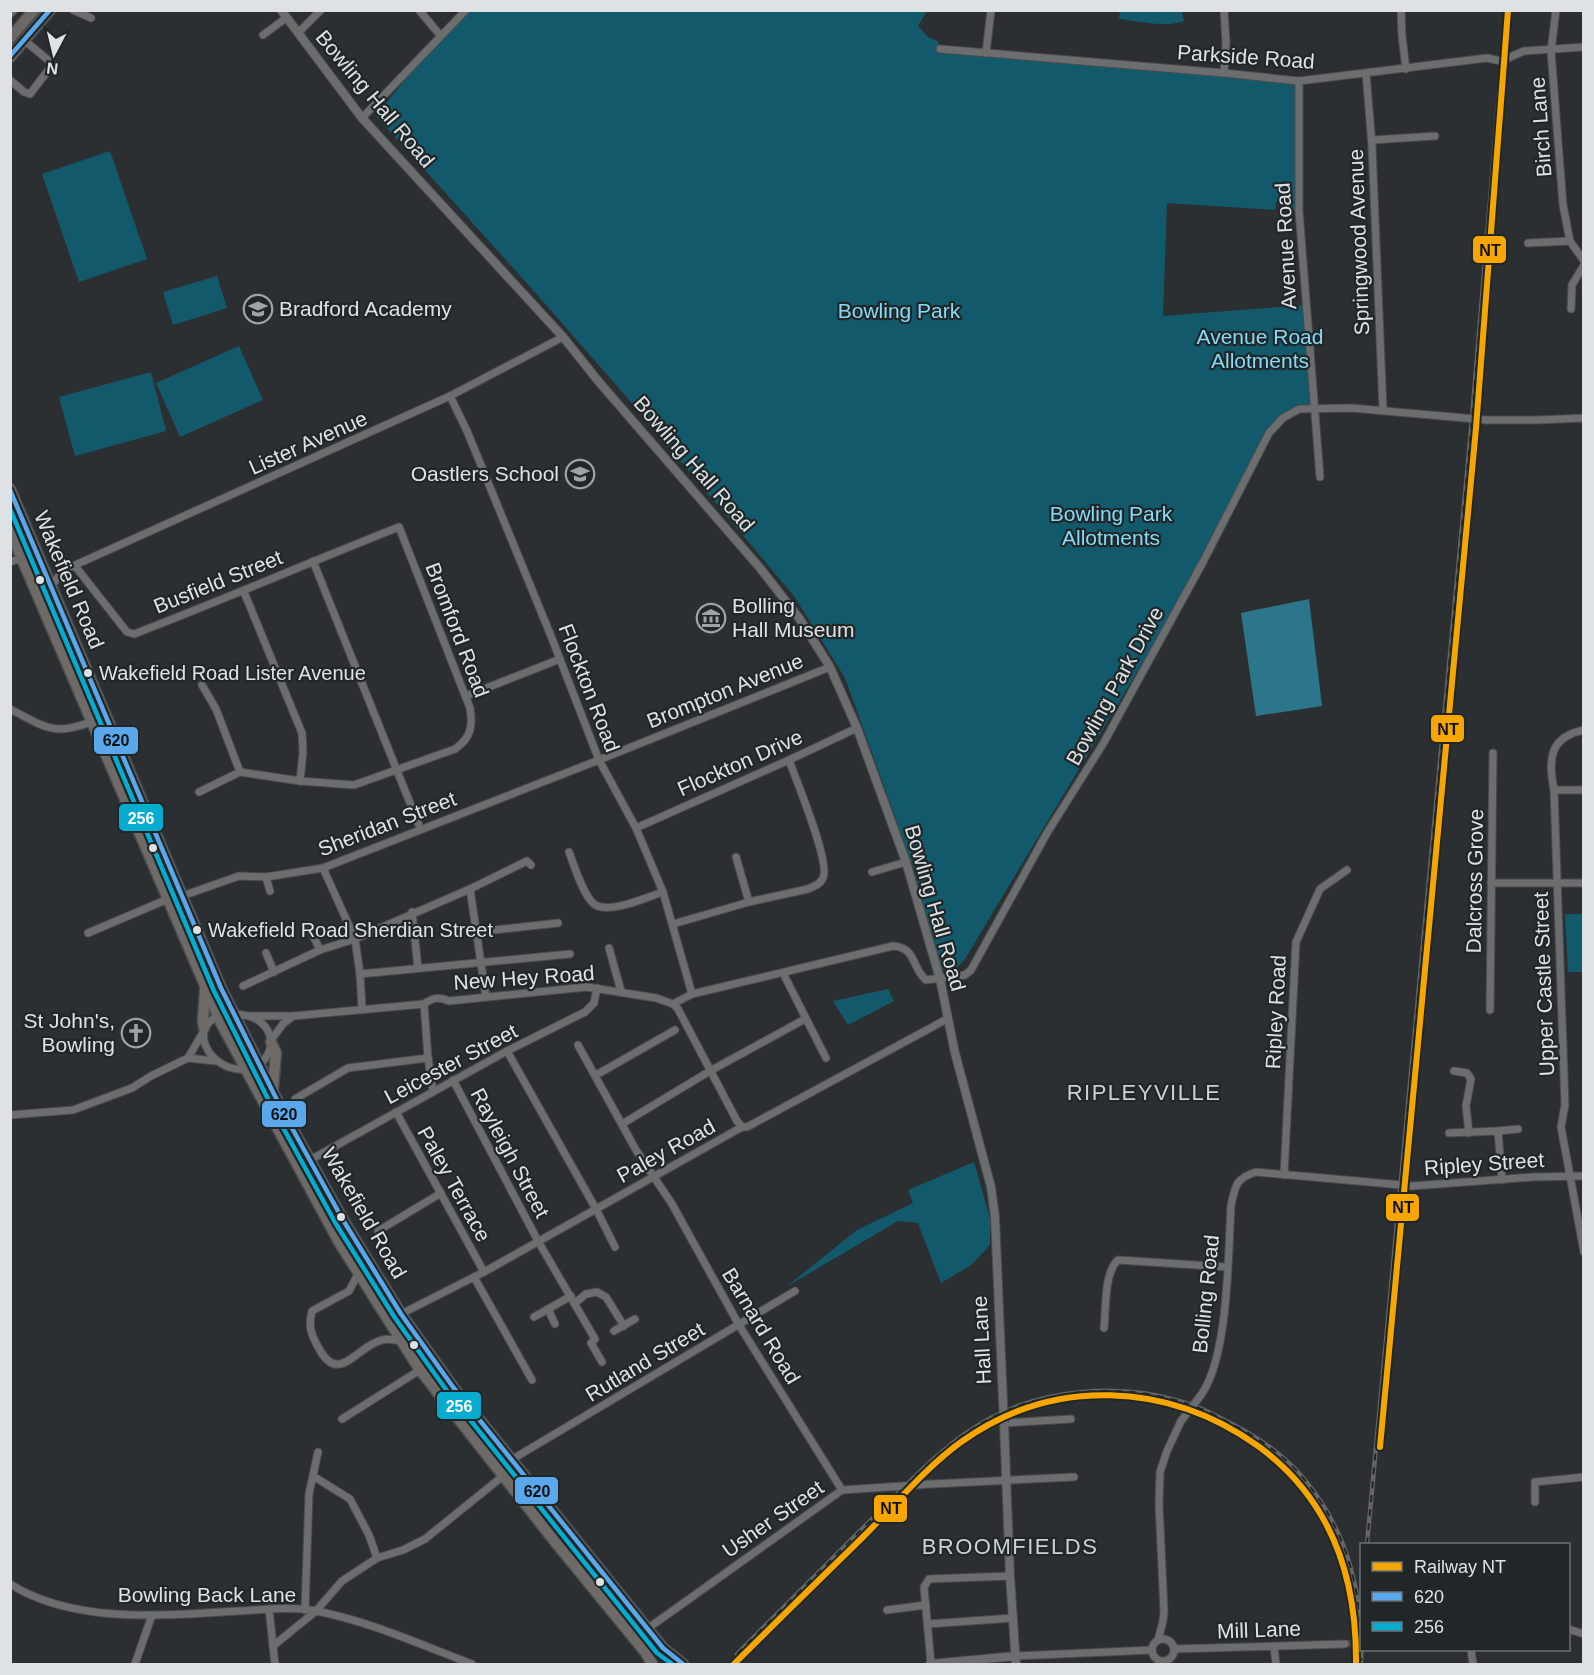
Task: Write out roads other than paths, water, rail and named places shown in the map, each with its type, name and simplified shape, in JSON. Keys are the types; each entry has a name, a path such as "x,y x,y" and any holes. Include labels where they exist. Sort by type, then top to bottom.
{"highway":[{"path":"10,38 34,10"},
{"path":"10,57 50,10"}],"main road":[{"name":"Wakefield Road","path":"10,489 211,967 259,1065 370,1267 453,1387 647,1629 663,1648 683,1665"},
{"name":"Wakefield Road","path":"10,531 218,1017 339,1242 420,1370 502,1476 646,1653 652,1665"},
{"path":"204,983 202,1021 204,1030"},
{"path":"271,1041 276,1053 273,1091"}],"street":[{"path":"10,14 14,10"},
{"path":"73,10 92,18"},
{"path":"298,33 321,10"},
{"path":"419,10 440,35"},
{"path":"362,118 466,10"},
{"path":"986,53 991,10"},
{"path":"1224,10 1226,42 1224,73"},
{"path":"1401,10 1406,69"},
{"name":"Birch Lane","path":"1556,10 1551,51 1563,205 1570,241 1584,263"},
{"path":"264,35 283,14"},
{"name":"Bowling Hall Road","path":"283,14 362,118 563,337 760,568 799,618 830,667 857,728 906,862 940,979 947,1019"},
{"path":"10,80 24,92 30,94 53,64 25,40"},
{"name":"Parkside Road","path":"940,49 1299,81 1487,58 1501,61 1524,51 1584,47"},
{"name":"Springwood Avenue","path":"1366,73 1372,140 1383,409"},
{"name":"Avenue Road","path":"1299,81 1299,211 1315,408"},
{"path":"1372,140 1436,136"},
{"path":"1528,243 1570,241"},
{"path":"1571,309 1572,285 1584,263"},
{"name":"Lister Avenue","path":"51,587 62,572 450,396 563,337"},
{"name":"Flockton Road","path":"450,396 560,658 599,760 636,828 663,892 692,994"},
{"path":"1315,408 1320,477"},
{"name":"Bowling Park Drive","path":"940,979 964,975 971,970 1047,833 1103,744 1203,562 1269,433 1283,418 1299,409 1315,408 1383,409 1487,420 1584,418"},
{"name":"Busfield Street","path":"75,566 127,632 135,634 244,592 313,561 399,527"},
{"name":"Bromford Road","path":"240,772 300,781 354,785 456,749 465,742 471,731 472,722 466,696 399,527"},
{"path":"10,562 23,558"},
{"path":"313,561 420,828"},
{"path":"43,567 62,572"},
{"path":"244,592 302,733 300,781"},
{"path":"466,696 560,658"},
{"name":"Brompton Avenue","path":"599,760 830,667"},
{"path":"199,792 240,772 216,709 202,685"},
{"path":"10,709 55,729 65,730 93,721"},
{"name":"Flockton Drive","path":"636,828 857,728"},
{"name":"Upper Castle Street","path":"1584,730 1561,738 1553,752 1550,771 1554,790 1565,1105 1561,1127 1584,1252"},
{"name":"Dalcross Grove","path":"1490,1010 1493,753"},
{"name":"Sheridan Street","path":"182,896 239,876 266,877 323,868 420,828 599,760"},
{"path":"673,924 750,902 808,889 817,885 824,877 820,846 789,760"},
{"path":"1554,790 1584,790"},
{"path":"568,852 589,898 595,905 604,908 614,907 663,892"},
{"path":"736,857 750,902"},
{"path":"243,986 320,950 355,939 412,912 470,889 527,861 531,865"},
{"path":"872,872 906,862"},
{"path":"323,868 355,939 362,1008"},
{"name":"Ripley Road","path":"1284,1175 1296,942 1320,890 1347,870"},
{"path":"266,877 270,891"},
{"path":"1491,883 1584,883"},
{"path":"470,889 486,997"},
{"path":"88,933 168,899"},
{"path":"412,912 418,968"},
{"path":"476,932 558,923"},
{"path":"309,927 320,950"},
{"path":"742,1127 690,1030 673,1004 692,994 893,946 907,950 920,975 926,980 940,979"},
{"path":"609,948 621,991"},
{"path":"266,953 274,972"},
{"path":"360,974 570,954"},
{"path":"783,973 826,1058"},
{"name":"New Hey Road","path":"218,1017 234,1014 293,1016 424,1004 433,998 440,997 448,1001 578,987 621,991 673,1004"},
{"name":"Leicester Street","path":"310,1160 453,1080 585,1012 594,1003 597,988"},
{"path":"424,1004 433,1091"},
{"path":"249,1016 262,1023 271,1041"},
{"path":"10,1115 73,1110 132,1088 189,1058 216,1061 238,1070 259,1065 268,1055 271,1041 283,1024 293,1016"},
{"path":"189,1058 204,1030 218,1017"},
{"path":"622,1124 710,1071 805,1019"},
{"name":"Paley Road","path":"401,1314 484,1272 742,1127 947,1019"},
{"name":"Hall Lane","path":"947,1019 991,1187 995,1217 1010,1576 1016,1660"},
{"path":"204,1030 205,1046 210,1056 216,1061"},
{"path":"596,1075 675,1030"},
{"name":"Barnard Road","path":"578,1045 622,1124 672,1204 739,1325 842,1490"},
{"path":"507,1051 615,1247"},
{"path":"295,1099 348,1068 428,1058"},
{"path":"1454,1071 1467,1073 1471,1078 1466,1106 1469,1132"},
{"name":"Rayleigh Street","path":"453,1080 538,1241 595,1339 591,1343 602,1362"},
{"name":"Paley Terrace","path":"396,1112 484,1272"},
{"path":"1449,1133 1518,1129"},
{"path":"1498,1131 1502,1180"},
{"name":"Ripley Street","path":"1244,1175 1256,1172 1412,1186 1584,1176"},
{"name":"Bolling Road","path":"1158,1640 1163,1621 1160,1472 1181,1421 1203,1392 1210,1378 1220,1347 1234,1188 1244,1175"},
{"path":"378,1231 441,1193"},
{"path":"1104,1328 1109,1275 1112,1265 1118,1260 1227,1267"},
{"path":"358,1274 349,1291 312,1311 309,1322 311,1333 324,1358 329,1363 343,1364 379,1340 387,1338 400,1341"},
{"path":"474,1276 532,1380"},
{"name":"Rutland Street","path":"511,1460 795,1291"},
{"path":"534,1317 548,1309 597,1292 606,1297 624,1326"},
{"path":"548,1309 555,1324"},
{"path":"614,1331 635,1319"},
{"path":"342,1419 420,1370"},
{"path":"1004,1423 1071,1419"},
{"path":"305,1610 309,1494 318,1452"},
{"path":"313,1476 350,1499 369,1535 377,1558"},
{"path":"273,1646 316,1611 342,1581 377,1558 403,1550 425,1539 502,1476"},
{"name":"Usher Street","path":"647,1629 842,1490 1074,1477"},
{"path":"1535,1502 1535,1482 1584,1477"},
{"path":"1010,1576 929,1579 924,1587 931,1664 1152,1650"},
{"name":"Bowling Back Lane","path":"10,1584 52,1604 98,1611 152,1615 269,1609 316,1611 372,1627 472,1665"},
{"path":"887,1610 926,1605"},
{"path":"269,1609 275,1665"},
{"path":"135,1665 152,1615"},
{"path":"928,1624 1013,1618"},
{"name":"Bolling Road","path":"1163,1621 1170,1641"},
{"path":"1158,1640 1170,1641 1174,1649 1170,1662 1158,1662 1152,1650 1153,1644 1158,1640"},
{"name":"Mill Lane","path":"1174,1649 1345,1644"},
{"path":"1274,1647 1276,1665"}],"tunnel":[{"path":"1345,1644 1360,1642"}],"railway":[{"path":"1367,1543 1471,430 1499,92"},
{"path":"737,1654 913,1478 957,1440 989,1419 1011,1409 1058,1395 1082,1392 1131,1392 1179,1401 1200,1408 1232,1424 1262,1441 1280,1455 1304,1479 1332,1520 1350,1564 1360,1624"},
{"path":"1361,1651 1361,1661"}],"rail line":[{"name":"NT","path":"1380,1447 1476,428 1508,10"},
{"name":"NT","path":"734,1664 923,1475 961,1442 996,1421 1034,1406 1072,1397 1110,1395 1149,1399 1187,1409 1223,1425 1258,1446 1283,1467 1304,1490 1321,1515 1335,1542 1345,1571 1351,1601 1356,1664"}],"place":[{"name":"Bradford Academy","path":"258,309"},
{"name":"Oastlers School","path":"580,474"},
{"name":"Bolling Hall Museum","path":"711,618"},
{"name":"Wakefield Road Lister Avenue","path":"88,673"},
{"name":"Wakefield Road Sherdian Street","path":"197,930"},
{"name":"St John's, Bowling","path":"136,1033"}],"district":[{"name":"RIPLEYVILLE","path":"1144,1092"},
{"name":"BROOMFIELDS","path":"1010,1546"}],"park label":[{"name":"Bowling Park","path":"899,311"},
{"name":"Avenue Road Allotments","path":"1260,349"},
{"name":"Bowling Park Allotments","path":"1111,526"}]}
